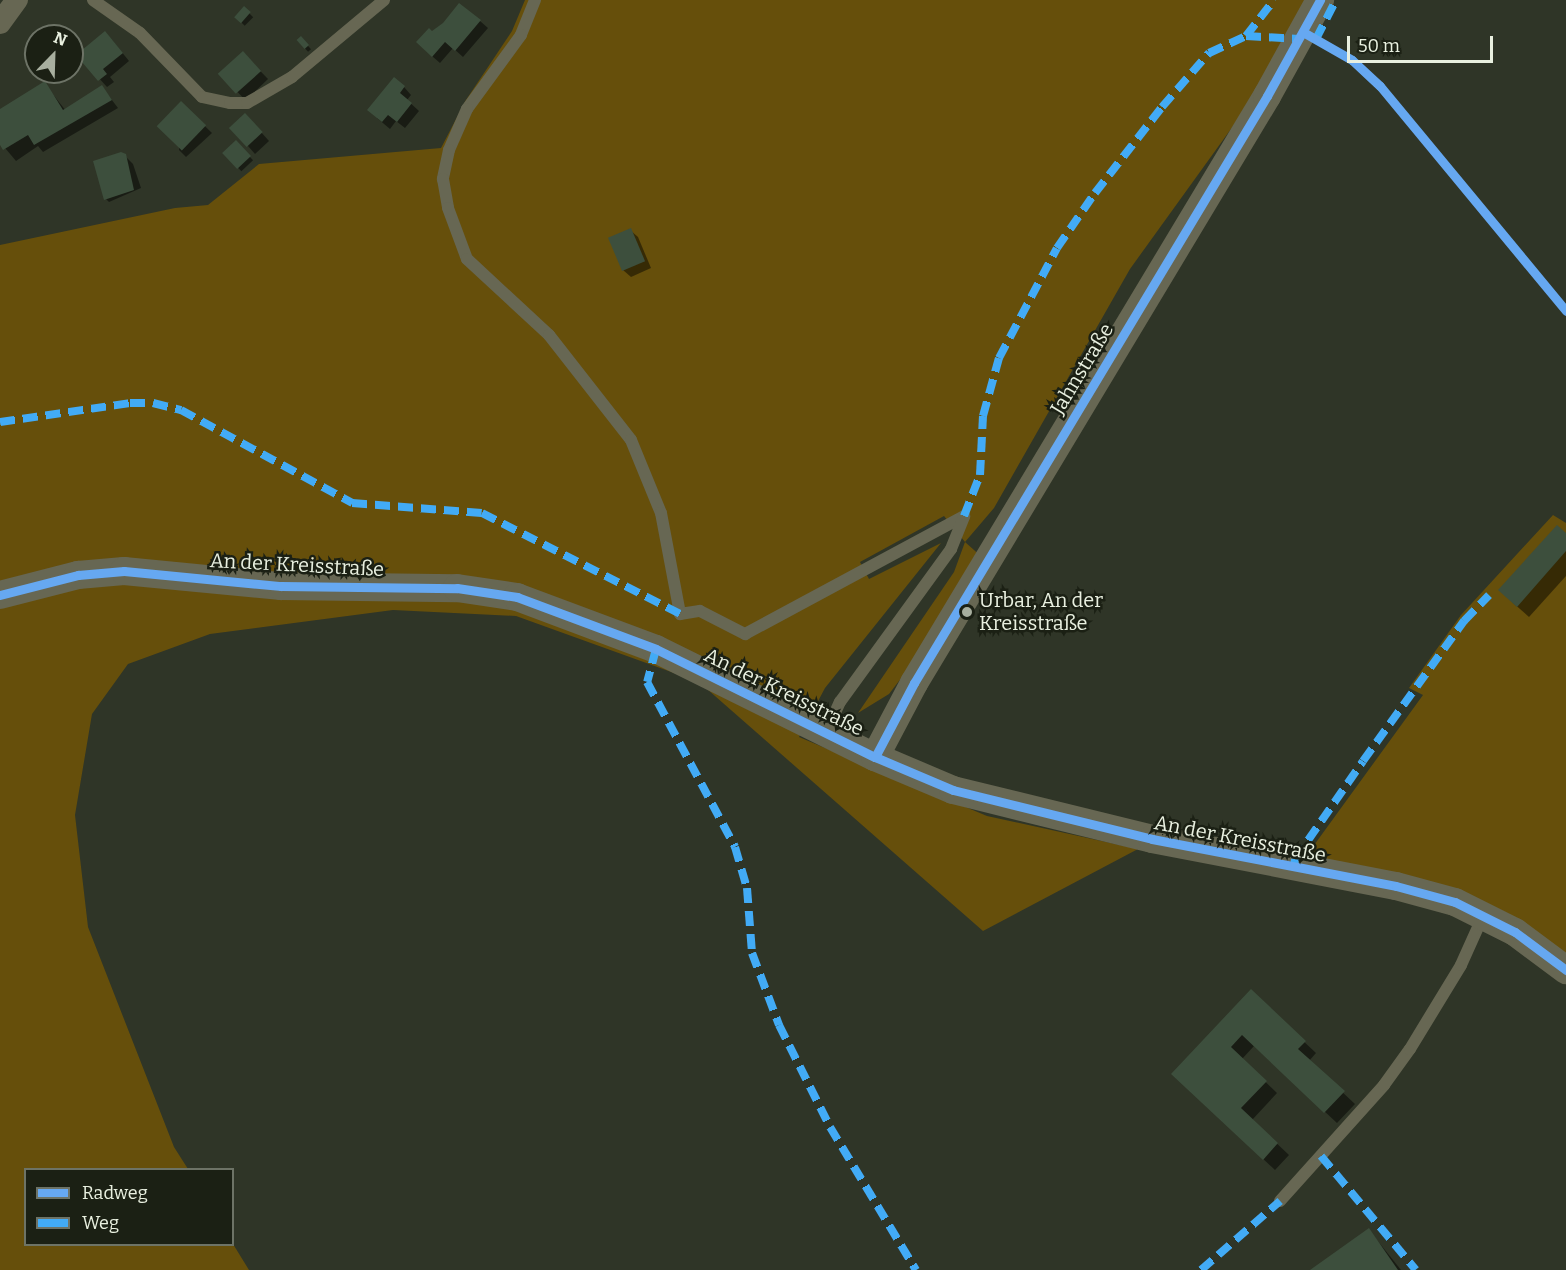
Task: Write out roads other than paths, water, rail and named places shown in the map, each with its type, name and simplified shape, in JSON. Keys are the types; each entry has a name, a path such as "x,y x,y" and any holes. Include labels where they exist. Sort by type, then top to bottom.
{"street":[{"path":"0,23 17,0"},
{"name":"Jahnstraße","path":"875,757 914,682 1267,96 1320,0"},
{"name":"An der Kreisstraße","path":"0,594 78,575 124,571 281,586 457,588 517,597 656,649 875,757 953,790 1152,840 1396,886 1455,902 1483,915 1534,945 1566,970"}],"lane":[{"path":"93,0 140,33 202,96 230,103 247,103 292,77 384,0"},
{"path":"535,0 521,35 467,109 449,150 443,179 451,220 466,259 549,335 631,440 661,513 680,614 700,611 746,634 964,516 951,549 840,702 826,733"},
{"path":"1280,1201 1384,1085 1410,1049 1461,965 1483,915"}],"place":[{"name":"Urbar, An der Kreisstraße","path":"967,612"}]}
